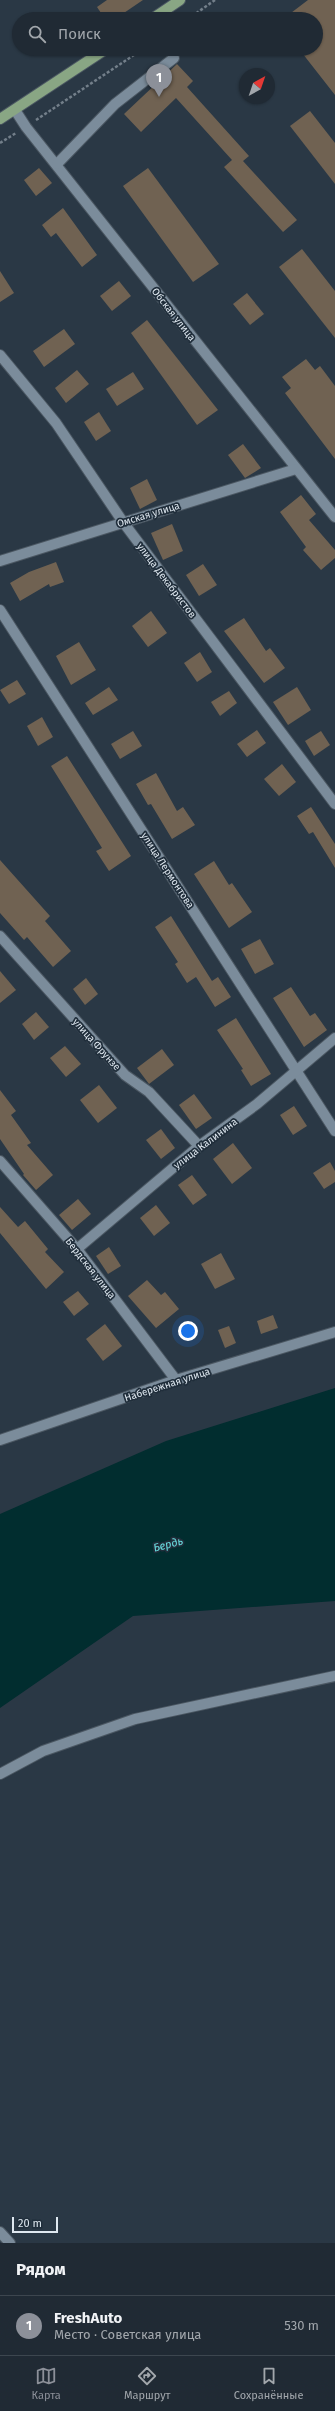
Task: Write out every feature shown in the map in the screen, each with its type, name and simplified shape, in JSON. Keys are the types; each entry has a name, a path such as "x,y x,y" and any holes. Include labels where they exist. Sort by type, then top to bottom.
{"main road":[{"path":"162,12 180,0"},
{"path":"0,119 96,56"}],"street":[{"path":"57,164 115,104 174,58"},
{"name":"Обская улица","path":"15,110 26,127 57,164 335,517"},
{"name":"улица Декабристов","path":"0,355 56,423 124,522 335,804"},
{"name":"Омская улица","path":"0,561 296,469"},
{"name":"улица Лермонтова","path":"0,610 297,1069 335,1131"},
{"name":"улица Фрунзе","path":"0,936 125,1075 149,1092 199,1146"},
{"name":"улица Калинина","path":"77,1249 199,1146 258,1104 335,1038"},
{"name":"Бердская улица","path":"0,1161 77,1249 176,1380"},
{"name":"Набережная улица","path":"0,1440 176,1380 335,1332"},
{"path":"0,1774 43,1751 135,1719 335,1676"},
{"path":"0,2232 10,2243"}],"path":[{"path":"198,12 216,0"},
{"path":"0,143 132,56"}],"water":[{"name":"Бердь","path":"335,1388 335,1601 133,1616 0,1708 0,1514 166,1441"}],"building":[{"path":"107,0 143,0 125,12 100,12 97,7"},
{"path":"308,0 335,0 335,95 304,56 323,56 323,12 292,12"},
{"path":"177,64 193,81 187,87 249,156 243,161 297,220 283,232 224,167 232,160 176,98 141,132 124,114"},
{"path":"310,111 335,143 335,184 290,126"},
{"path":"39,168 52,183 36,196 24,180"},
{"path":"148,168 219,264 193,282 123,186"},
{"path":"63,208 97,255 82,267 56,233 51,237 42,225"},
{"path":"302,249 335,291 335,338 279,267"},
{"path":"0,271 14,293 0,302"},
{"path":"119,281 131,296 112,311 100,296"},
{"path":"247,293 264,314 250,325 233,304"},
{"path":"147,320 218,410 197,425 131,333"},
{"path":"64,329 75,344 44,367 33,351"},
{"path":"306,359 315,370 320,366 335,386 335,459 285,393 291,388 282,377"},
{"path":"77,370 89,384 66,403 55,388"},
{"path":"133,372 144,389 117,406 106,389"},
{"path":"99,412 111,431 96,441 84,422"},
{"path":"243,444 261,468 245,478 228,455"},
{"path":"147,479 157,500 140,509 130,488"},
{"path":"301,495 316,514 309,520 335,550 335,558 321,570 303,550 306,547 280,512"},
{"path":"172,524 183,551 163,560 151,533"},
{"path":"56,562 64,582 50,587 49,584 20,601 10,583 29,572"},
{"path":"203,564 217,585 199,596 186,575"},
{"path":"151,611 167,633 148,647 132,626"},
{"path":"244,618 266,651 270,648 285,668 264,683 224,631"},
{"path":"79,642 96,670 71,685 56,656"},
{"path":"200,652 212,672 197,682 184,663"},
{"path":"17,680 26,694 9,704 0,690"},
{"path":"109,687 118,700 93,715 85,703"},
{"path":"297,687 311,710 288,725 273,702"},
{"path":"229,691 237,703 220,716 211,702"},
{"path":"42,717 53,737 38,746 27,726"},
{"path":"257,730 266,743 247,757 237,744"},
{"path":"133,731 142,746 120,759 111,744"},
{"path":"321,731 330,745 314,756 305,741"},
{"path":"67,756 131,856 109,871 96,851 102,848 51,766"},
{"path":"282,764 296,782 279,796 264,779"},
{"path":"156,773 177,811 183,807 195,825 172,839 151,804 148,805 136,784"},
{"path":"311,807 335,844 335,868 313,832 309,834 297,816"},
{"path":"0,860 50,916 45,921 71,951 53,967 27,937 24,940 0,913"},
{"path":"214,861 229,885 232,883 252,912 229,928 194,874"},
{"path":"171,916 212,981 218,977 231,997 215,1007 196,977 187,983 175,964 178,962 155,927"},
{"path":"260,939 274,964 255,974 241,949"},
{"path":"0,971 16,990 0,1003"},
{"path":"86,978 98,994 85,1005 73,989"},
{"path":"291,987 310,1016 315,1013 327,1030 304,1047 273,998"},
{"path":"36,1012 49,1027 34,1040 22,1024"},
{"path":"236,1018 271,1074 251,1086 241,1070 243,1069 217,1030"},
{"path":"65,1046 81,1064 66,1077 50,1058"},
{"path":"162,1049 174,1065 149,1084 137,1068"},
{"path":"99,1085 117,1108 98,1123 80,1100"},
{"path":"0,1090 16,1111 11,1115 31,1143 27,1145 53,1175 36,1190 23,1175 24,1174 0,1139"},
{"path":"194,1094 212,1118 196,1129 179,1105"},
{"path":"294,1106 307,1126 293,1135 280,1115"},
{"path":"161,1129 175,1148 161,1159 146,1140"},
{"path":"233,1143 252,1168 232,1184 213,1159"},
{"path":"330,1162 335,1171 335,1182 324,1189 313,1173"},
{"path":"192,1175 207,1195 193,1205 178,1185"},
{"path":"78,1199 91,1214 72,1230 59,1215"},
{"path":"156,1205 170,1223 154,1236 140,1218"},
{"path":"0,1207 18,1227 25,1221 48,1249 45,1252 64,1272 46,1289 0,1233"},
{"path":"109,1247 121,1266 108,1274 96,1256"},
{"path":"221,1253 235,1279 215,1289 201,1264"},
{"path":"147,1280 161,1295 165,1292 179,1309 156,1328 128,1296"},
{"path":"78,1291 89,1304 74,1316 63,1302"},
{"path":"273,1315 278,1328 261,1334 257,1321"},
{"path":"105,1324 122,1346 103,1361 86,1339"},
{"path":"229,1326 236,1343 225,1348 218,1330"}],"place":[{"name":"FreshAuto","path":"159,97"}]}
